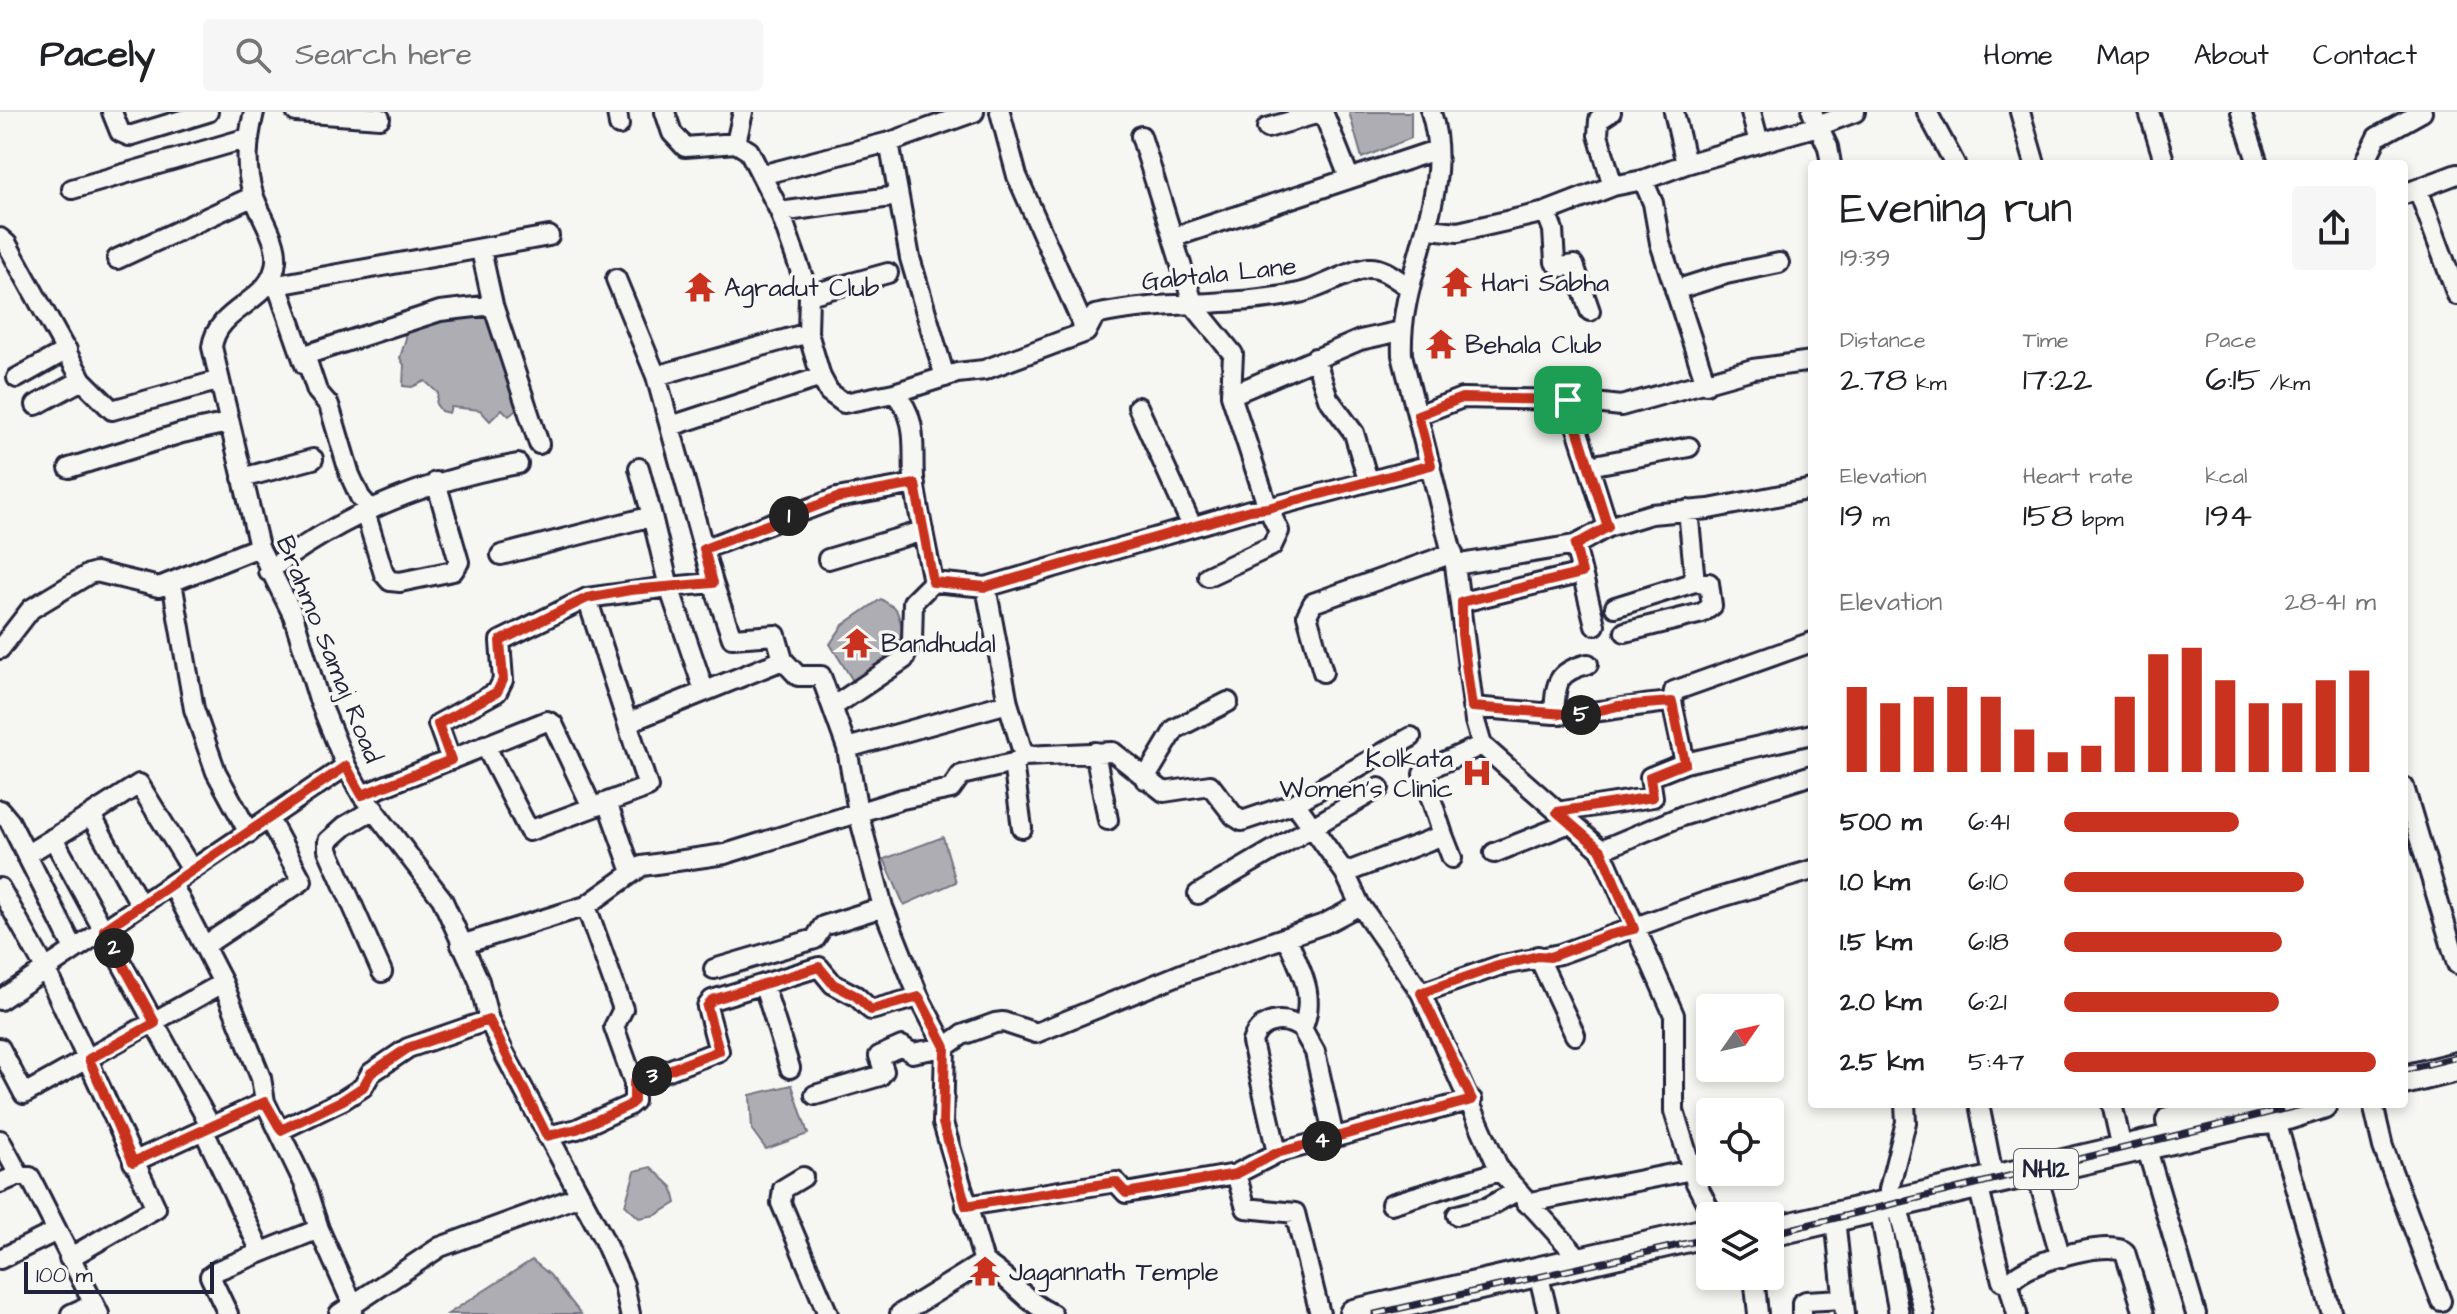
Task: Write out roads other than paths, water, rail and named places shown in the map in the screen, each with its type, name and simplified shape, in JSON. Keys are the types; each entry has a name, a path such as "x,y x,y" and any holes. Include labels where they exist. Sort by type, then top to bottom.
{"highway":[{"path":"2408,1059 2457,1048"},
{"path":"2408,1079 2457,1067"},
{"name":"NH12","path":"1784,1229 1835,1218 1889,1200 2218,1108"},
{"name":"NH12","path":"1984,1175 2036,1171 2298,1108"},
{"name":"NH12","path":"1784,1216 1889,1200"},
{"path":"1354,1314 1580,1259 1696,1235"},
{"path":"1424,1314 1696,1251"}],"street":[{"path":"112,112 120,132 129,136 179,115 208,112"},
{"path":"254,112 248,138 248,169 254,196 276,250 271,286 306,368 310,391"},
{"path":"296,112 380,118"},
{"path":"665,112 672,133 685,147 736,143 745,146 780,212 809,295 808,333 821,377 829,392 844,403 984,370 1086,332 1017,176 1000,112"},
{"path":"736,143 743,112"},
{"path":"761,175 889,142 974,112"},
{"path":"1267,128 1323,112 1349,177"},
{"path":"1431,112 1436,150 1429,229 1407,286 1401,331 1402,355 1454,559 1462,602 1462,634 1472,707 1482,745 1601,850 1674,1015 1674,1111 1692,1170 1707,1202"},
{"path":"1611,112 1599,120 1598,135 1613,186"},
{"path":"1674,112 1686,164"},
{"path":"1751,112 1759,143"},
{"path":"1429,229 1458,232 1546,212 1613,186 1643,180 1759,143 1815,119 1855,112"},
{"path":"1927,112 1953,160"},
{"path":"2020,112 2034,160"},
{"path":"2149,112 2164,160"},
{"path":"2241,112 2257,160"},
{"path":"2366,160 2377,137 2422,112"},
{"path":"1815,119 1830,160"},
{"path":"1141,136 1194,306 1233,354 1231,395 1268,508 1279,531 1272,546 1208,576"},
{"path":"72,189 248,138"},
{"path":"889,142 910,258 945,377"},
{"path":"1174,237 1436,150"},
{"path":"2457,174 2411,192 2457,295"},
{"path":"1643,180 1653,203 1656,227 1706,384"},
{"path":"117,259 254,196"},
{"path":"780,212 891,197"},
{"path":"1546,212 1553,230 1555,262 1562,267 1574,265 1590,311"},
{"path":"271,286 549,236"},
{"path":"0,238 82,380 112,410 217,381"},
{"path":"481,250 493,305 539,444"},
{"path":"1675,290 1726,274 1779,263"},
{"name":"Gabtala Lane","path":"1086,332 1095,315 1122,309 1194,306 1298,293 1371,268 1382,270 1407,286"},
{"path":"809,295 888,273"},
{"path":"616,279 656,376 713,583 732,638 776,635 783,660 803,678 816,673 821,676 834,706 847,748 858,812 883,907 919,997 945,1047 943,1123 984,1262 1003,1273 1030,1303 1052,1314"},
{"name":"Brahmo Samaj Road","path":"271,286 217,329 212,347 217,381 259,547 268,571 293,615 318,697 346,766 368,802 442,899 479,981 489,1020 624,1285 630,1314"},
{"path":"436,482 459,562 453,571 400,582 390,581 384,574 368,511 350,475 329,405 317,391 305,355 440,311 493,305"},
{"path":"1231,395 1377,334 1401,331"},
{"path":"656,376 808,333"},
{"path":"17,378 67,350"},
{"path":"1315,358 1328,398 1354,433 1368,480"},
{"path":"1418,415 1462,398 1568,400 1621,406 1753,369 1808,362"},
{"path":"671,426 821,377"},
{"path":"36,405 82,380"},
{"path":"894,393 902,401 916,441 915,484 933,582"},
{"path":"1568,400 1608,527"},
{"path":"1138,407 1192,526"},
{"path":"69,468 169,437 228,423"},
{"path":"1589,466 1689,447"},
{"path":"242,478 313,459"},
{"path":"268,571 329,529 368,511 436,482 518,464"},
{"path":"933,582 986,587 1192,526 1431,465"},
{"path":"639,468 669,587 704,690"},
{"path":"704,549 837,498 915,484"},
{"path":"1323,672 1307,615 1313,603 1454,559 1575,545 1608,527 1651,514 1709,509 1808,490"},
{"path":"1688,510 1695,582"},
{"path":"501,555 652,516"},
{"path":"828,559 923,531"},
{"path":"1575,545 1595,625"},
{"path":"0,649 31,609 89,574 96,572 148,586 172,582 259,547"},
{"path":"1462,602 1582,573"},
{"path":"172,582 194,709 216,772 249,833"},
{"path":"834,706 904,659 912,641 913,602 933,582"},
{"path":"1615,607 1695,582 1709,583 1712,606 1702,613 1625,632"},
{"path":"451,760 438,724 497,692 503,680 500,641 587,598 713,583"},
{"path":"986,587 1018,760 1022,828"},
{"path":"485,745 529,831 648,787 587,598"},
{"path":"1685,763 1672,702 1674,691 1808,643"},
{"path":"629,722 783,660"},
{"path":"1554,714 1556,686 1563,675 1570,669 1588,664"},
{"path":"1145,779 1175,729 1228,702"},
{"path":"1472,707 1580,715 1618,706 1672,702"},
{"path":"847,748 1008,703"},
{"path":"382,972 328,850 328,841 368,802 451,760 541,722 553,724 599,804 632,872"},
{"path":"1494,853 1563,818 1653,797 1650,777 1685,763 1808,735"},
{"path":"461,945 586,906 632,872 670,860 725,854 858,812 951,789 961,775 1018,760 1105,750 1119,755 1164,792 1210,785 1234,816 1242,821 1295,803 1411,737"},
{"path":"1452,858 1423,774 1482,745"},
{"path":"1095,752 1108,820"},
{"path":"0,1000 346,766"},
{"path":"1601,850 1682,816 1808,776"},
{"path":"26,855 139,784 192,870"},
{"path":"1198,894 1379,788"},
{"path":"1295,803 1345,873 1360,905 1421,993 1472,1100 1500,1171 1580,1259"},
{"path":"0,810 74,949"},
{"path":"91,815 140,904"},
{"path":"2408,817 2457,964"},
{"path":"204,946 302,881 269,819"},
{"path":"1345,873 1443,835"},
{"path":"53,838 155,1023 206,1127 261,1252"},
{"path":"1421,993 1538,956 1550,957 1708,901 1808,871"},
{"path":"172,884 223,983 261,1078 265,1102 305,1185 346,1310 440,1247 580,1196"},
{"path":"0,888 7,921 46,970 156,1208 69,1258"},
{"path":"815,1095 880,1076 884,1071 879,1056 881,1053 902,1046 912,1053 945,1047 962,1035 995,1023 1003,1022 1036,1033 1191,970 1324,924 1360,905"},
{"path":"547,1136 577,1129 634,1101 634,1083 614,1027 623,1009 586,906"},
{"path":"714,969 818,938 823,926 883,907"},
{"path":"1287,938 1304,977 1310,1002 1302,1029"},
{"path":"1538,956 1575,1035"},
{"path":"634,1083 715,1054 719,1045 707,1007 712,1000 819,967 833,984 856,996 871,1010 919,997"},
{"path":"0,1048 24,1094 223,983"},
{"path":"764,986 790,1068"},
{"path":"281,1130 343,1100 363,1087 371,1073 408,1048 489,1020"},
{"path":"1277,1153 1252,1042 1255,1032 1267,1023 1288,1022 1302,1029 1315,1052 1334,1138"},
{"path":"966,1206 1116,1182 1126,1193 1151,1191 1236,1174 1277,1153 1472,1100"},
{"path":"133,1162 265,1102"},
{"path":"1899,1314 1889,1200 1906,1122 1905,1108"},
{"path":"1979,1108 1984,1175 2002,1281"},
{"path":"2113,1108 2119,1135"},
{"path":"2374,1108 2383,1147 2441,1301"},
{"path":"2273,1112 2332,1314"},
{"path":"0,1140 19,1175"},
{"path":"2146,1146 2196,1314"},
{"path":"1457,1215 1521,1197 1692,1170"},
{"path":"1391,1204 1500,1171"},
{"path":"2036,1171 2061,1258"},
{"path":"1236,1174 1246,1208 1295,1213 1320,1314"},
{"path":"0,1183 19,1175 30,1177 96,1309 71,1314"},
{"path":"803,1177 783,1189 781,1203 828,1314"},
{"path":"1889,1200 1924,1314"},
{"path":"1802,1314 1802,1303 1806,1301 1844,1306 1835,1218"},
{"path":"228,1314 210,1276 319,1229"},
{"path":"0,1259 57,1231"},
{"path":"2017,1314 2009,1285 2012,1277 2031,1266 2119,1246 2125,1252 2144,1314"},
{"path":"900,1314 984,1262"},
{"path":"1541,1285 1548,1314"},
{"path":"1755,1290 1758,1314"}],"railway":[{"path":"2408,1069 2457,1057"},
{"path":"1784,1231 2289,1108"},
{"path":"1375,1314 1696,1241"}],"place":[{"name":"Hari Sabha","path":"1457,282"},
{"name":"Agradut Club","path":"700,287"},
{"name":"Behala Club","path":"1441,344"},
{"name":"Bandhudal","path":"857,643"},
{"name":"Kolkata Women's Clinic","path":"1477,773"},
{"name":"Jagannath Temple","path":"985,1271"}]}
